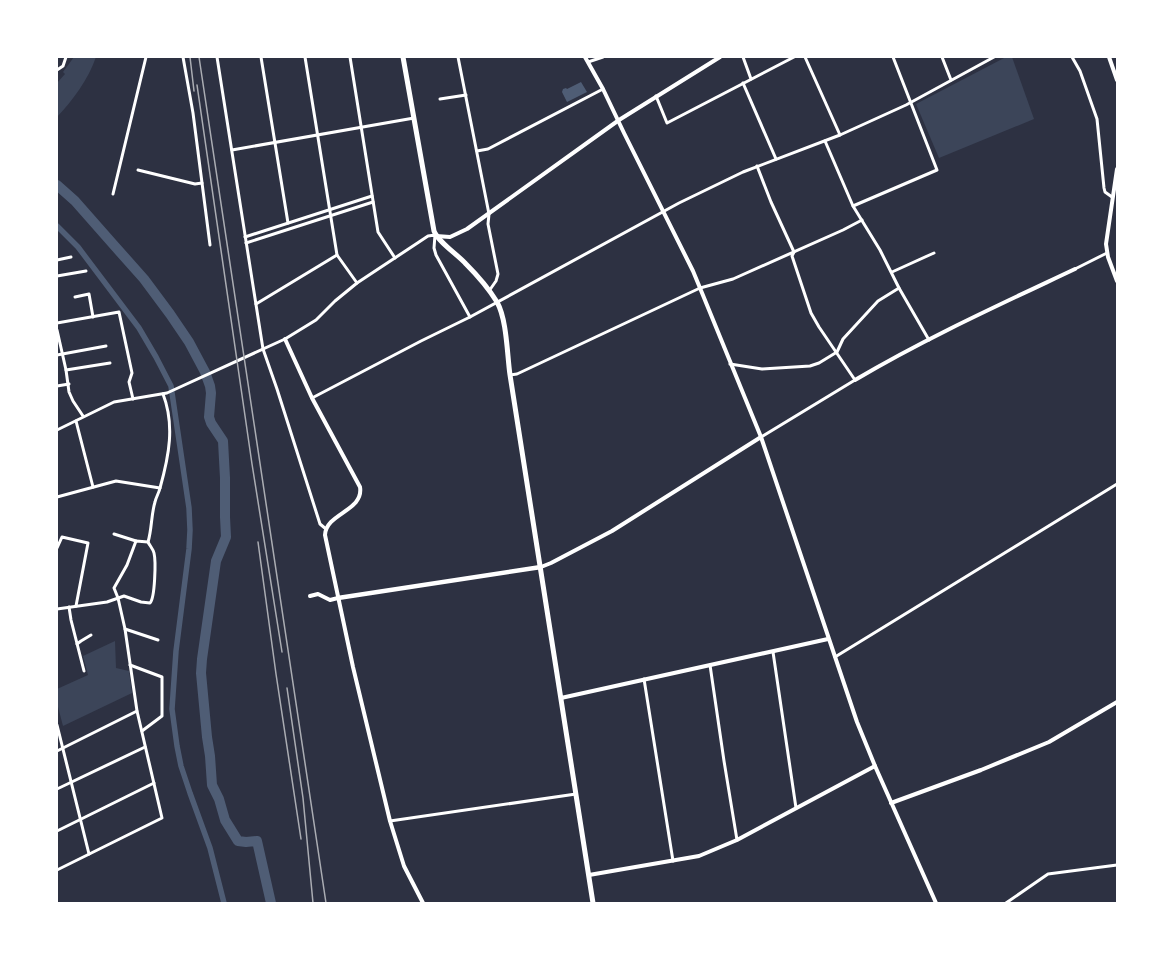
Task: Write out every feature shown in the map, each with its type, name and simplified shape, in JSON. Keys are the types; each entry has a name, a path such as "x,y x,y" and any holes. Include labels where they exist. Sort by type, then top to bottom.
{"highway":[{"path":"403,57 435,236 466,264 489,291 497,303 503,321 510,375 593,903"}],"main road":[{"path":"338,598 541,567"}],"street":[{"path":"57,70 60,70 63,66 66,57"},
{"path":"113,194 146,57"},
{"path":"183,57 193,113 210,245"},
{"path":"216,57 263,349 320,524 326,529"},
{"path":"261,57 288,223"},
{"path":"305,57 337,255 357,283"},
{"path":"350,57 378,232 396,258"},
{"path":"458,57 489,214 488,224 498,274 496,281 489,291"},
{"path":"585,57 619,120 700,288 761,437 857,722 891,803 936,903"},
{"path":"588,62 603,57"},
{"path":"57,430 114,402 167,393 285,339 316,320 335,301 357,283 428,236 450,237 466,229 619,120 720,57"},
{"path":"743,57 751,79"},
{"path":"656,96 667,123 794,57"},
{"path":"805,57 840,135"},
{"path":"853,206 937,170 893,57"},
{"path":"942,57 951,80"},
{"path":"312,398 421,340 497,303 710,187 776,158 840,135 911,102 994,57"},
{"path":"1072,57 1080,71 1097,119 1104,188 1105,192 1112,197"},
{"path":"1109,57 1117,80"},
{"path":"744,83 776,158"},
{"path":"477,151 488,149 603,89"},
{"path":"440,99 466,95"},
{"path":"232,150 414,118"},
{"path":"825,141 853,206 892,272 899,288 929,340"},
{"path":"758,166 771,202 794,252 792,256 811,313 855,380"},
{"path":"1117,169 1106,237 1107,253 1117,281"},
{"path":"138,170 195,184 202,184"},
{"path":"245,237 372,196"},
{"path":"246,243 373,202"},
{"path":"510,375 517,374 700,288 733,279 862,220"},
{"path":"435,236 434,248 436,255 470,317"},
{"path":"892,272 934,253"},
{"path":"541,567 612,531 761,437 883,364 997,305 1107,253"},
{"path":"256,304 337,255"},
{"path":"57,260 71,257"},
{"path":"57,276 86,271"},
{"path":"730,364 762,369 810,366 837,352 843,339 878,301 899,288"},
{"path":"75,297 89,294 93,317"},
{"path":"57,323 119,312 132,373 129,382 134,399"},
{"path":"57,330 69,384 69,392 83,416"},
{"path":"285,339 312,398 360,489 360,496 332,522 326,529 325,535 338,598 390,821 404,866 422,903"},
{"path":"57,355 106,346"},
{"path":"66,370 110,363"},
{"path":"57,386 69,384"},
{"path":"57,609 107,602 124,596 146,604 152,601 154,594 154,555 148,542 154,502 160,488 171,437 166,402 162,394"},
{"path":"76,421 93,487"},
{"path":"57,497 116,481 160,488"},
{"path":"835,657 1117,484"},
{"path":"114,534 136,541 148,542"},
{"path":"57,548 62,537 88,543 76,606"},
{"path":"57,870 162,818 137,711 125,629 118,598 114,588 127,565 136,541"},
{"path":"310,596 318,594 330,600 338,598"},
{"path":"69,607 84,671"},
{"path":"125,629 158,640"},
{"path":"77,644 91,635"},
{"path":"561,698 828,639"},
{"path":"773,652 796,808"},
{"path":"130,665 162,677 162,716 142,732"},
{"path":"710,665 737,840"},
{"path":"644,679 673,861"},
{"path":"891,803 988,767 1049,742 1117,702"},
{"path":"57,750 137,711"},
{"path":"57,725 89,854"},
{"path":"57,789 145,746"},
{"path":"589,875 699,856 737,840 875,766"},
{"path":"57,831 154,783"},
{"path":"390,821 576,794"},
{"path":"1006,903 1048,874 1117,865"}],"shaded area":[{"path":"74,57 96,57 89,74 80,89 57,117 57,83 65,74 63,72"},
{"path":"1006,57 1012,57 1034,119 939,158 916,104"},
{"path":"581,82 587,92 567,102 562,92 563,89 567,89"},
{"path":"115,641 116,668 129,671 132,693 63,726 57,703 57,689 88,675 83,656"}],"waterway":[{"path":"57,185 75,201 144,279 189,342 205,372 210,386 211,393 209,417 211,423 223,441 226,537 216,561 201,673 212,785 219,799 225,820 238,841 257,841 271,903"},
{"path":"57,226 78,247 139,328 171,386 189,508 190,530 176,651 172,709 181,766 210,848 224,903"}],"railway":[{"path":"190,57 194,91"},
{"path":"199,57 326,903"},
{"path":"197,85 252,464 282,652"},
{"path":"258,542 301,839"},
{"path":"287,688 303,798 313,903"}]}
